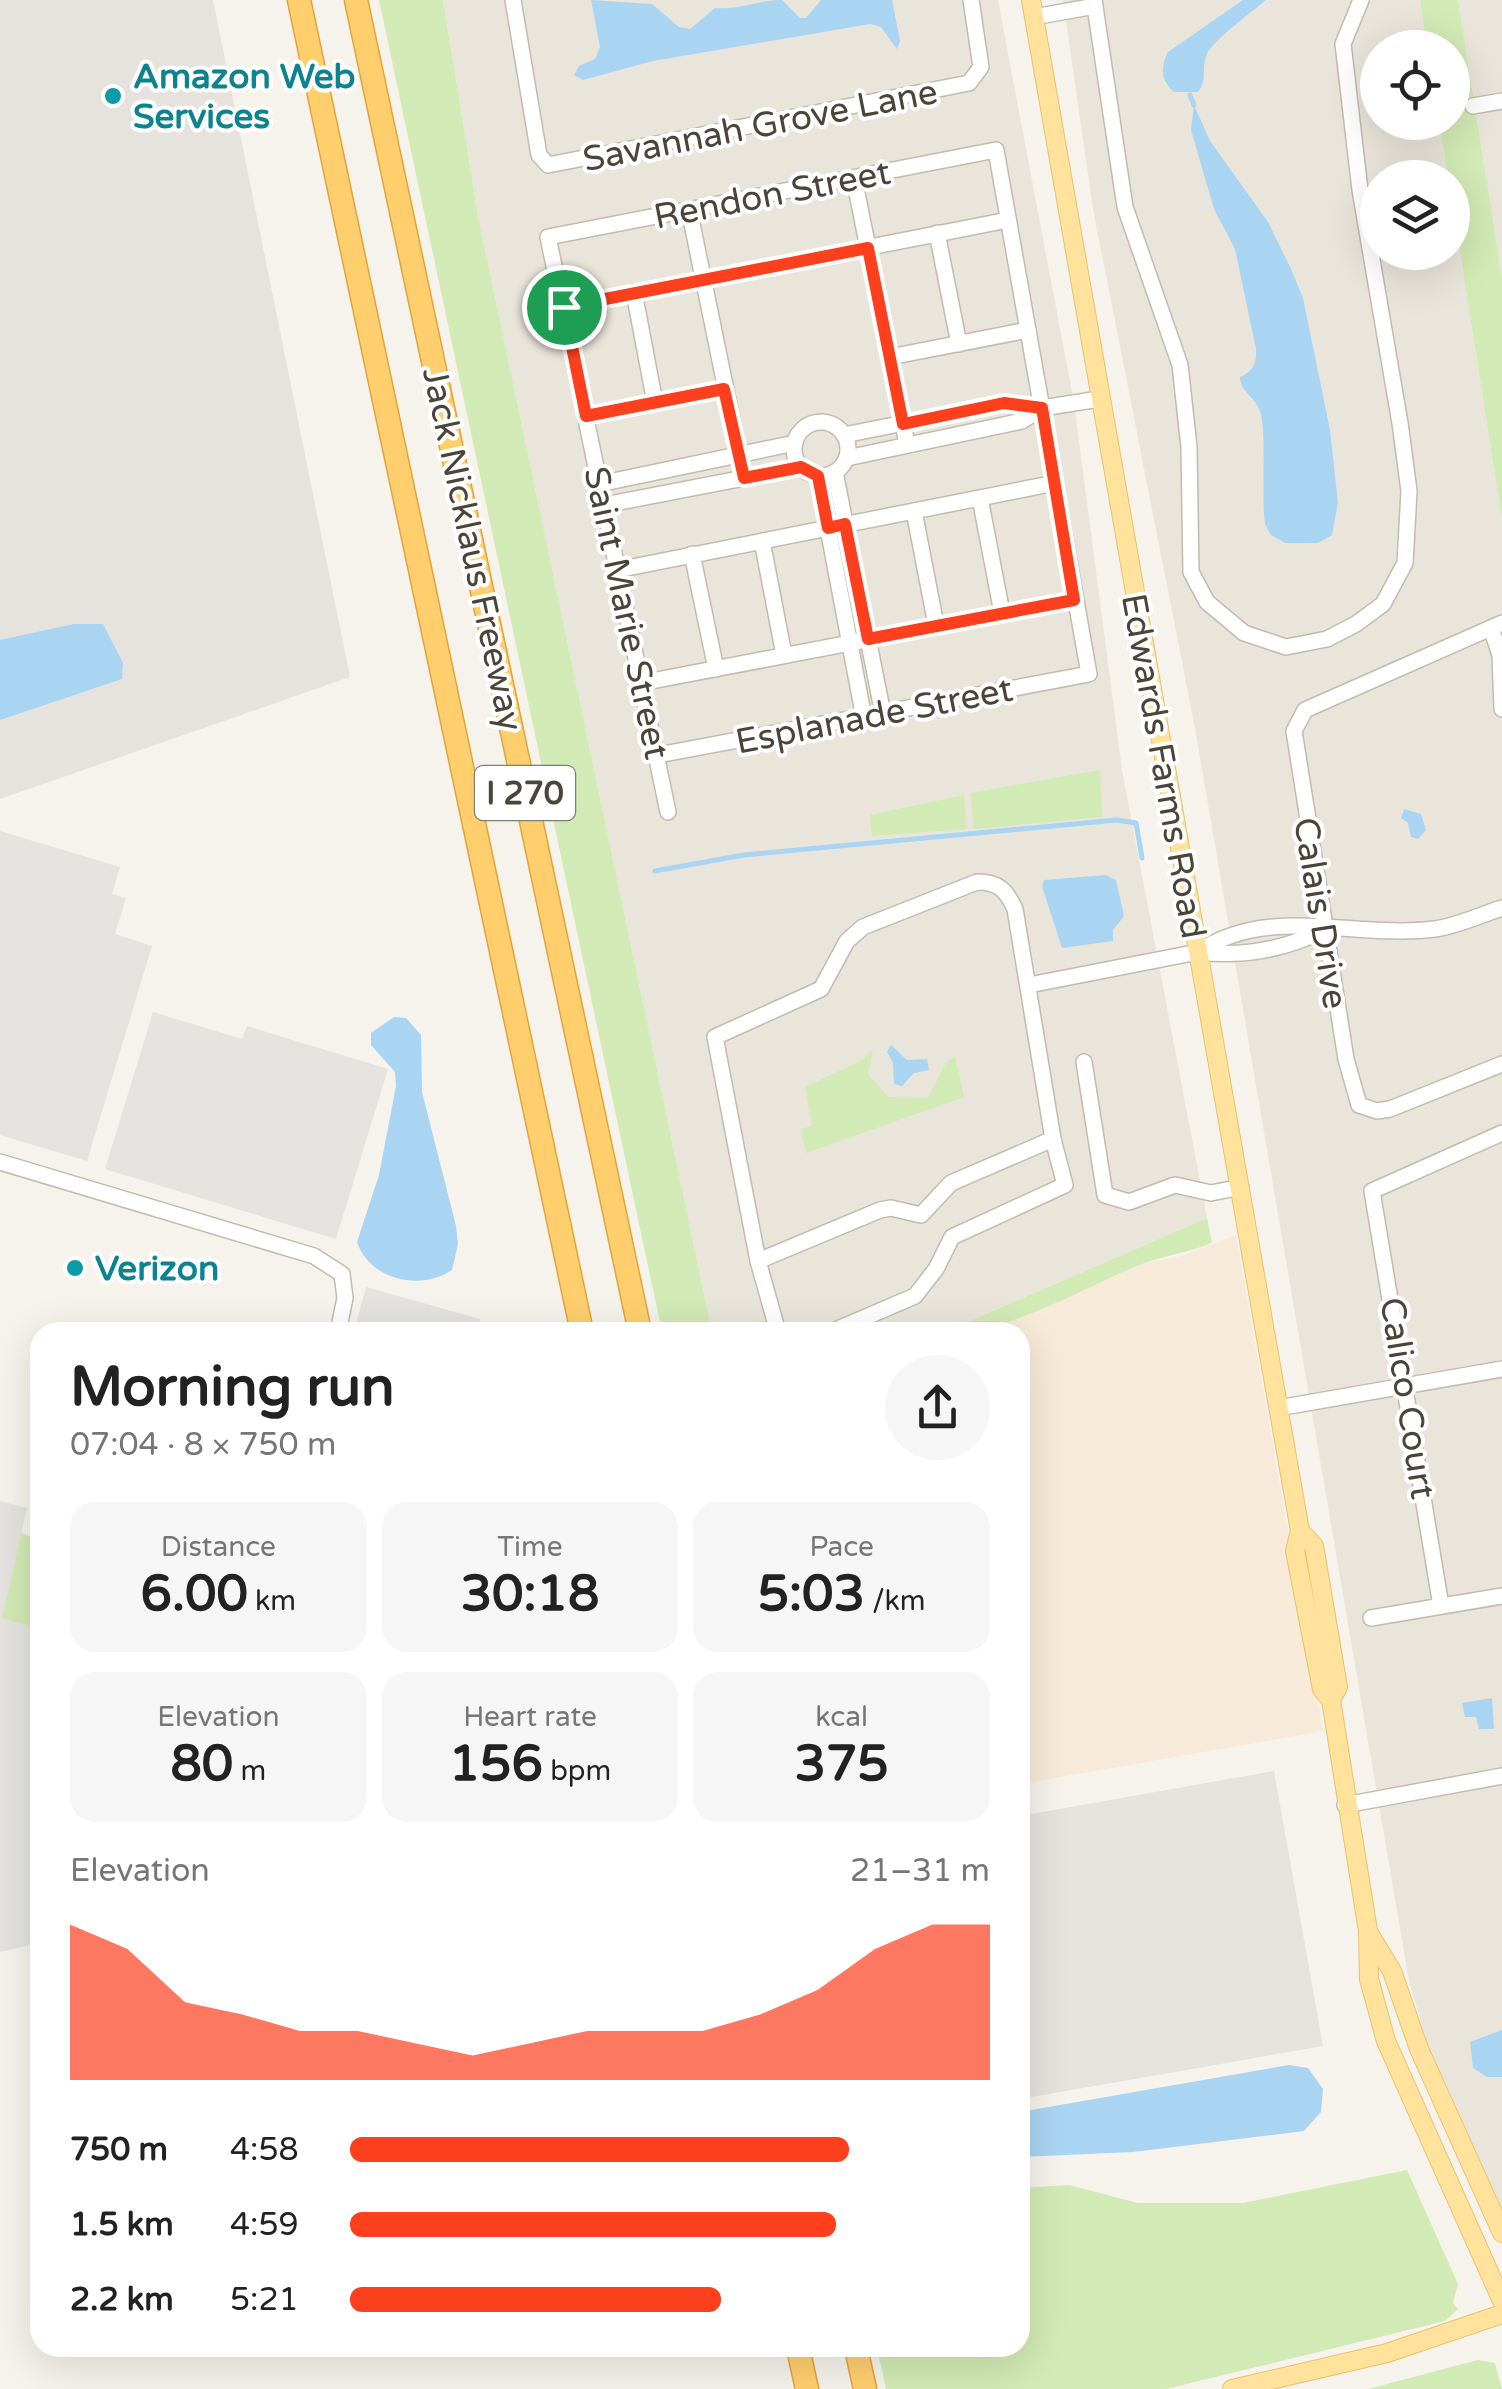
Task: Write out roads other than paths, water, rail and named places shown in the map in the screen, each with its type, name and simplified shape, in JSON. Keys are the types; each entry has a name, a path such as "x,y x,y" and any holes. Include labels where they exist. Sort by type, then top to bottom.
{"highway":[{"name":"Jack Nicklaus Freeway","path":"299,0 580,1322"},
{"name":"Jack Nicklaus Freeway","path":"356,0 638,1322"},
{"path":"800,2357 807,2389"},
{"path":"858,2357 864,2389"}],"main road":[{"name":"Edwards Farms Road","path":"1032,8 1300,1531 1314,1546 1338,1686 1331,1700 1368,1931 1369,1978 1386,2041 1502,2301"},
{"name":"Edwards Farms Road","path":"1368,1931 1392,1971 1419,2049 1502,2233"},
{"path":"1232,2389 1387,2353 1502,2314"}],"street":[{"name":"Savannah Grove Lane","path":"513,0 542,162 561,164 959,86 976,76 981,56 971,0"},
{"path":"1032,8 1094,3 1125,207 1180,365 1189,447 1191,572 1207,602 1244,633 1286,647 1317,642 1356,624 1384,604 1405,563 1408,491 1360,190 1343,44 1361,0"},
{"path":"1473,106 1502,100"},
{"name":"Rendon Street","path":"548,238 996,150 1008,220"},
{"path":"854,178 907,444"},
{"path":"689,209 744,478"},
{"path":"564,307 1008,220 1074,600 641,682"},
{"path":"937,232 960,344"},
{"name":"Saint Marie Street","path":"548,238 668,812"},
{"path":"634,292 656,403"},
{"path":"890,357 1028,330"},
{"path":"586,416 724,389"},
{"path":"844,435 1004,403 1042,408 1099,399"},
{"path":"604,506 801,467 818,476 834,472 846,458 1022,422 1042,408"},
{"path":"600,484 794,443 813,423 834,425 844,435 846,458"},
{"path":"794,443 801,467"},
{"path":"834,472 836,526 850,642 864,718"},
{"path":"818,476 868,639 883,714"},
{"path":"617,570 1055,483"},
{"path":"980,498 1002,612"},
{"path":"914,511 936,626"},
{"path":"762,541 784,654"},
{"path":"692,554 716,669"},
{"name":"Esplanade Street","path":"658,755 1089,674 1074,600"},
{"path":"1496,625 1502,709"},
{"name":"Calais Drive","path":"1496,625 1305,710 1297,719 1294,748 1351,1086 1359,1105 1377,1112 1390,1110 1502,1064"},
{"path":"775,1322 758,1261 715,1037 820,989 847,941 863,927 977,882 1000,886 1015,909 1053,1139 1065,1185 952,1237 915,1296 854,1322"},
{"path":"1029,985 1198,952 1227,956 1293,946 1324,930 1438,929 1502,908"},
{"path":"1084,1062 1105,1195 1128,1202 1175,1185 1211,1193 1241,1188"},
{"name":"Calico Court","path":"1441,1606 1372,1191 1502,1133"},
{"path":"758,1261 880,1210 891,1208 921,1215 951,1183 1053,1139"},
{"path":"0,1162 314,1256 342,1274 345,1298 340,1322"},
{"path":"1278,1408 1502,1369"},
{"path":"1371,1618 1502,1596"},
{"path":"1345,1805 1502,1776"}],"water":[{"path":"591,0 652,4 679,27 690,29 715,8 782,0 800,18 806,18 821,0 892,0 900,41 897,49 881,27 870,24 653,61 583,80 574,75 579,66 595,59 600,47"},
{"path":"1243,0 1266,0 1210,48 1198,92 1174,92 1163,74 1168,52"},
{"path":"1194,105 1210,141 1268,222 1303,298 1330,430 1338,503 1332,535 1318,543 1285,543 1271,535 1265,524 1262,420 1240,377 1253,366 1256,349 1235,249 1214,209 1191,130"},
{"path":"74,624 103,624 123,663 122,679 0,720 0,640"},
{"path":"1404,809 1421,814 1426,830 1418,839 1411,837 1408,823 1401,818"},
{"path":"1106,875 1116,880 1124,916 1113,930 1113,941 1062,948 1042,886 1044,880"},
{"path":"394,1017 406,1018 421,1035 422,1092 456,1226 458,1244 452,1270 425,1280 411,1281 384,1273 363,1255 357,1242 379,1175 396,1086 395,1072 371,1045 371,1033"},
{"path":"891,1045 907,1060 927,1059 929,1070 914,1073 902,1086 894,1084 893,1063 887,1052"},
{"path":"1492,1698 1494,1729 1479,1729 1476,1717 1465,1717 1462,1703"},
{"path":"1502,2030 1502,2077 1487,2077 1473,2068 1470,2042"},
{"path":"1289,2065 1308,2068 1323,2089 1321,2112 1304,2131 1133,2152 1030,2157 1030,2110"}],"waterway":[{"path":"1190,95 1194,105"},
{"path":"655,871 744,855 1117,820 1136,823 1142,858"}],"place":[{"name":"Amazon Web Services","path":"113,96"},
{"name":"Verizon","path":"75,1268"}]}
